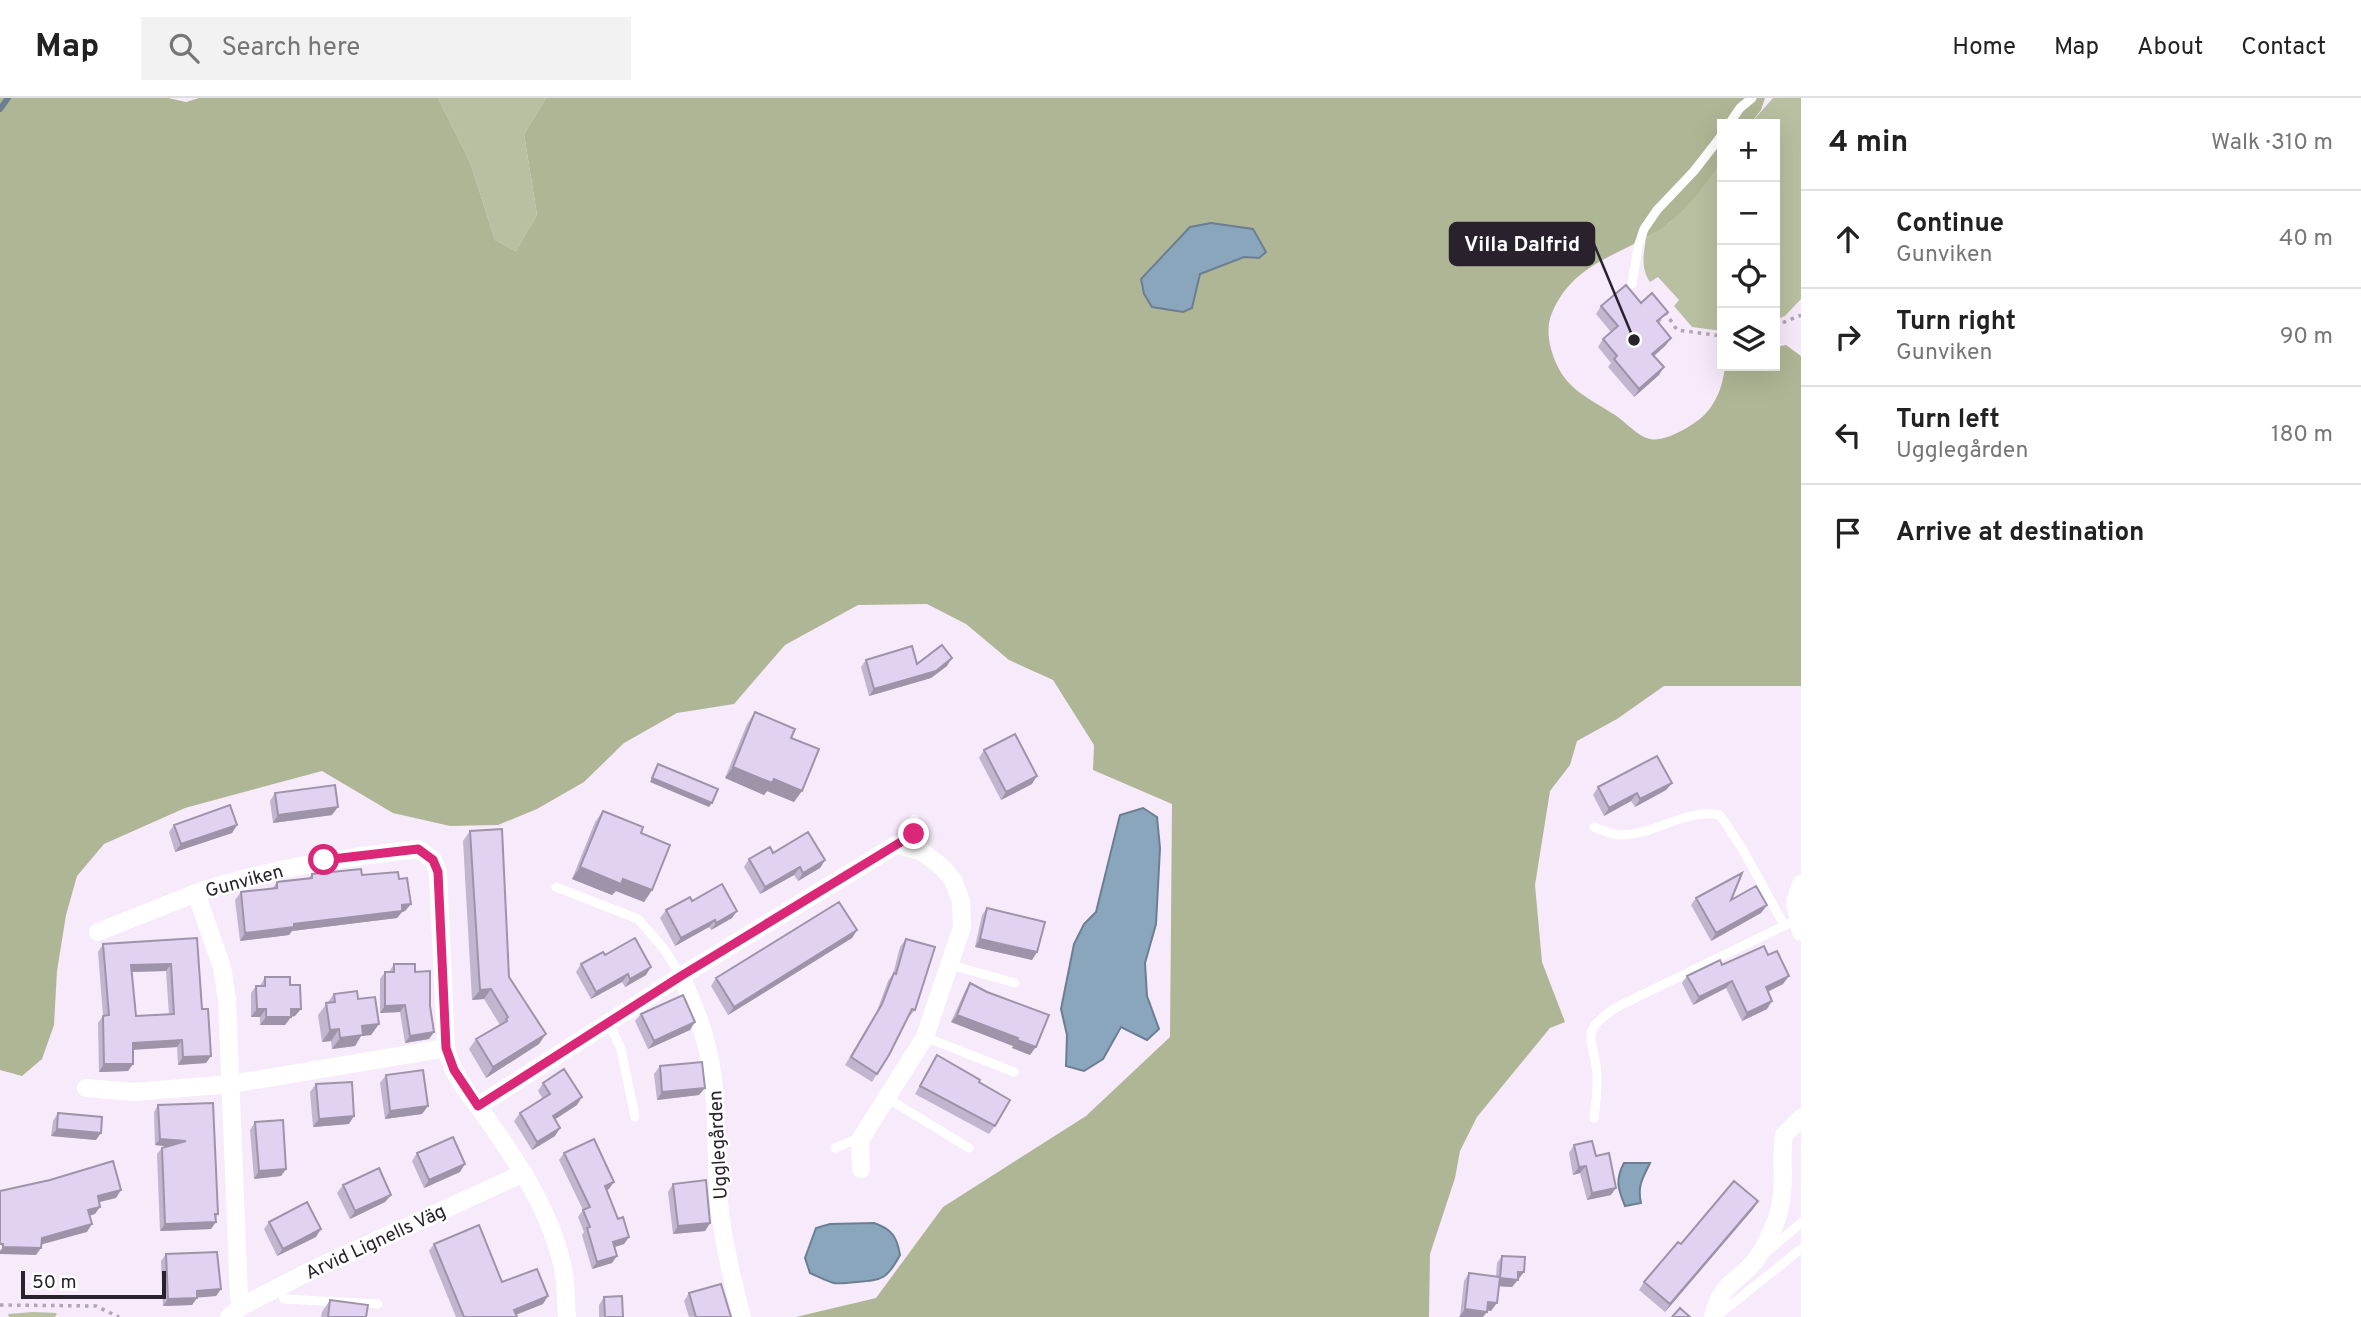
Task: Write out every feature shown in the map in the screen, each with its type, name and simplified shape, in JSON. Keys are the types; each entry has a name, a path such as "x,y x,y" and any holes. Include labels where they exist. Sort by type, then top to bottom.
{"street":[{"path":"568,1317 564,1274 556,1241 545,1214 524,1173 478,1106 681,976 896,845 921,851 943,867 953,880 961,901 962,927 925,1037 863,1137 859,1154 862,1169"},
{"name":"Gunviken","path":"99,932 229,881 324,860 418,849 433,860 438,872 446,1048 454,1070 478,1106"},
{"path":"1794,925 1795,902 1801,884"},
{"name":"Gunviken","path":"196,893 222,967 228,999 239,1297 236,1312"},
{"name":"Ugglegården","path":"681,976 701,1025 714,1082 719,1193 734,1287 742,1317"},
{"path":"86,1088 134,1092 232,1084 446,1048"},
{"path":"1714,1317 1717,1301 1727,1287 1759,1256 1781,1207 1784,1135 1801,1118"},
{"name":"Arvid Lignells Väg","path":"236,1312 279,1286 524,1173"}],"lane":[{"path":"1733,119 1740,108 1752,98"},
{"path":"1632,284 1644,229 1657,210 1694,172 1717,142"},
{"path":"1594,827 1624,835 1695,815 1720,815 1794,925 1617,1007 1601,1018 1593,1028 1590,1038 1597,1084 1594,1118"},
{"path":"896,845 918,831 914,819"},
{"name":"Ugglegården","path":"556,887 638,919 664,949 681,976"},
{"path":"951,965 1014,984"},
{"path":"609,1023 621,1049 635,1117"},
{"path":"925,1037 1014,1072"},
{"path":"887,1098 969,1148"},
{"path":"835,1149 863,1137"},
{"path":"1759,1256 1769,1251 1801,1223"},
{"path":"1714,1317 1801,1249"},
{"path":"279,1286 284,1299 378,1304"}],"path":[{"path":"1662,309 1677,330 1717,335"},
{"path":"1780,324 1801,315"},
{"path":"0,1305 96,1306 118,1317"}],"green space":[{"path":"0,98 168,98 186,102 199,98 438,98 470,162 495,240 516,251 537,215 524,134 546,98 1765,98 1754,119 1717,119 1717,168 1696,195 1666,225 1602,260 1573,281 1552,313 1549,336 1556,362 1568,382 1584,396 1650,439 1671,435 1702,417 1717,396 1725,371 1780,371 1780,346 1786,345 1801,356 1801,686 1664,686 1617,719 1577,741 1570,765 1550,791 1535,885 1542,962 1565,1022 1550,1028 1477,1117 1460,1151 1455,1178 1430,1254 1429,1317 796,1317 876,1298 943,1207 1086,1116 1170,1037 1172,804 1093,770 1094,745 1053,680 1009,660 966,624 927,604 858,605 785,645 734,704 677,713 624,743 584,782 537,809 498,825 450,826 393,813 322,771 185,808 104,844 77,876 66,915 57,971 54,1025 42,1059 22,1076 0,1070","holes":["1168,252 1266,252 1259,258 1244,257 1200,274 1192,308 1141,279"]},
{"path":"438,98 546,98 524,134 537,215 516,251 495,240 470,162"},
{"path":"1773,98 1801,98 1801,299 1780,318 1780,119 1754,119"},
{"path":"1717,167 1717,330 1692,327 1674,306 1679,300 1658,277 1650,282 1645,271 1646,238 1670,222"},
{"path":"57,1313 55,1317 9,1317 8,1314"}],"water":[{"path":"1211,223 1253,229 1266,252 1259,258 1244,257 1200,274 1192,308 1183,312 1152,307 1144,294 1141,279 1190,227"},
{"path":"1143,808 1157,817 1160,848 1156,924 1145,963 1147,996 1159,1029 1147,1040 1121,1027 1103,1059 1084,1071 1066,1066 1067,1035 1061,1009 1074,944 1084,924 1096,912 1120,815"},
{"path":"1624,1163 1650,1163 1640,1186 1641,1203 1625,1206 1618,1184"},
{"path":"874,1223 889,1231 899,1249 900,1255 888,1274 873,1280 837,1283 810,1273 805,1258 816,1228 830,1224"}],"building":[{"path":"1626,285 1641,303 1652,293 1668,312 1657,321 1671,338 1652,354 1664,367 1639,389 1614,359 1617,356 1603,339 1618,326 1601,306"},
{"path":"942,645 952,658 936,671 874,689 866,660 912,646 917,664"},
{"path":"755,712 795,729 791,738 819,749 802,791 774,779 772,783 733,767"},
{"path":"1015,734 1037,776 1006,792 984,750"},
{"path":"1657,756 1672,783 1640,799 1637,793 1609,808 1598,787"},
{"path":"658,764 718,789 712,803 652,778"},
{"path":"335,785 338,807 278,815 275,793"},
{"path":"230,805 237,825 181,844 174,825"},
{"path":"603,811 643,827 641,833 670,845 652,890 623,879 621,884 580,867"},
{"path":"502,829 509,977 546,1034 493,1067 476,1039 507,1021 508,1017 491,989 480,990 470,831"},
{"path":"808,832 825,860 803,873 800,867 765,887 749,859 770,847 773,853"},
{"path":"361,869 362,875 398,872 399,879 407,878 411,904 402,905 402,911 294,924 294,927 245,933 241,892 277,888 277,882 312,878 312,874"},
{"path":"1742,873 1731,900 1756,886 1767,905 1716,933 1696,898"},
{"path":"722,884 737,911 681,938 666,910 690,897 692,901"},
{"path":"839,902 857,930 734,1007 716,978"},
{"path":"987,908 1045,922 1037,952 980,939"},
{"path":"197,938 202,1009 208,1009 211,1056 183,1057 182,1040 133,1043 133,1064 104,1064 103,1016 109,1015 103,944","holes":["171,964 174,1014 136,1016 131,965"]},
{"path":"635,938 651,967 630,979 628,974 596,992 581,964 603,952 605,955"},
{"path":"906,939 935,947 915,1010 912,1009 877,1074 851,1057 882,1004 894,973 896,974"},
{"path":"1764,946 1768,955 1777,951 1789,976 1766,987 1772,1001 1747,1013 1732,981 1699,997 1687,976 1720,960 1722,965"},
{"path":"394,964 415,964 415,972 430,971 430,1006 434,1032 410,1036 405,1005 385,1006 385,972 394,972"},
{"path":"265,977 290,977 290,985 300,985 301,1009 291,1009 291,1017 266,1017 266,1009 257,1009 256,986 265,986"},
{"path":"970,983 1049,1015 1036,1047 957,1015"},
{"path":"357,991 358,999 375,997 379,1024 362,1026 363,1035 340,1038 339,1029 330,1030 326,1003 335,1002 334,994"},
{"path":"683,995 695,1022 654,1041 641,1014"},
{"path":"937,1055 1010,1100 995,1126 920,1086"},
{"path":"702,1062 705,1088 662,1092 660,1066"},
{"path":"564,1069 582,1097 553,1116 560,1128 537,1142 520,1113 550,1094 543,1083"},
{"path":"423,1070 428,1106 390,1111 386,1075"},
{"path":"352,1082 354,1116 319,1119 316,1084"},
{"path":"213,1103 218,1214 215,1214 216,1222 165,1224 162,1148 186,1141 160,1139 158,1105"},
{"path":"58,1113 102,1117 101,1133 57,1129"},
{"path":"283,1120 286,1169 259,1171 255,1122"},
{"path":"453,1137 465,1164 429,1180 417,1153"},
{"path":"594,1139 614,1182 605,1186 618,1219 623,1217 629,1237 613,1242 617,1256 597,1262 587,1228 590,1227 583,1210 590,1207 564,1153"},
{"path":"1592,1141 1596,1156 1609,1153 1616,1188 1592,1193 1586,1166 1579,1167 1574,1145"},
{"path":"113,1161 121,1190 98,1196 100,1207 88,1210 92,1224 42,1238 41,1248 3,1247 3,1244 0,1244 0,1191 50,1180"},
{"path":"379,1168 391,1195 355,1211 343,1185"},
{"path":"706,1180 710,1223 678,1226 673,1184"},
{"path":"1734,1181 1758,1201 1670,1304 1644,1282 1678,1242 1681,1244"},
{"path":"307,1202 321,1229 283,1249 269,1222"},
{"path":"479,1225 502,1282 537,1269 548,1296 514,1310 517,1317 464,1317 434,1244"},
{"path":"217,1252 221,1289 197,1291 197,1298 168,1299 166,1254"},
{"path":"1502,1256 1525,1257 1524,1272 1518,1272 1518,1280 1500,1278"},
{"path":"1469,1273 1500,1277 1497,1303 1488,1302 1487,1312 1465,1309"},
{"path":"721,1284 731,1317 696,1317 689,1293"},
{"path":"622,1296 623,1317 605,1317 604,1297"},
{"path":"330,1300 368,1305 366,1317 328,1317"},
{"path":"1680,1308 1690,1317 1672,1317"}],"waterway":[{"path":"0,109 8,98"}],"place":[{"name":"Villa Dalfrid","path":"1634,340"}],"route":[{"path":"324,860 418,849 433,860 438,872 446,1048 465,1090 478,1106 681,976 914,834"}]}
